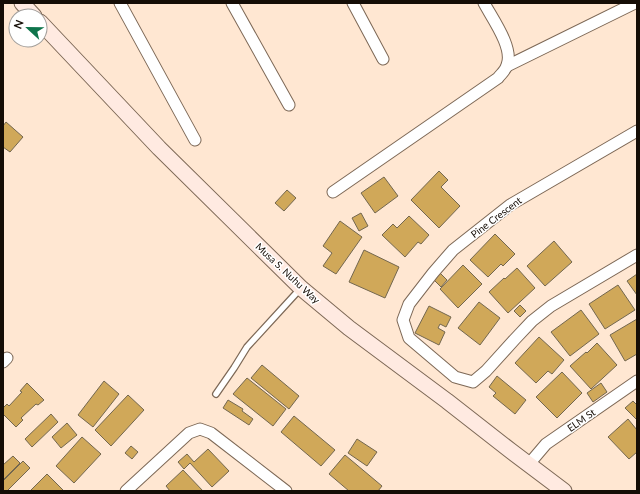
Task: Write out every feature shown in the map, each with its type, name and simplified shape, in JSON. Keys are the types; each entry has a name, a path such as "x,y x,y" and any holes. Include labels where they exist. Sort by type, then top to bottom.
{"street":[{"path":"120,3 195,140"},
{"path":"232,3 290,105"},
{"path":"353,3 383,59"},
{"path":"333,192 498,78 507,66 509,55 507,47 484,3"},
{"path":"507,66 635,3"},
{"name":"Musa S. Nuhu Way","path":"48,30 159,148 301,288 349,328 564,491"},
{"name":"Pine Crescent","path":"637,131 510,205 453,250 409,304 403,320 409,338 455,377 473,382 486,371 532,321 551,306 637,255"},
{"name":"ELM St","path":"529,464 546,444 637,381"},
{"path":"126,491 189,433 200,429 211,432 286,491"}],"lane":[{"path":"216,394 247,347 301,288"}],"building":[{"path":"6,122 23,137 10,152 3,147 3,126"},
{"path":"439,171 448,180 441,187 460,206 439,228 411,200"},
{"path":"384,177 398,196 375,213 361,193"},
{"path":"287,190 296,198 284,211 275,203"},
{"path":"361,213 368,226 359,231 352,218"},
{"path":"409,216 429,235 421,244 418,242 405,257 382,235 393,224 397,228"},
{"path":"340,221 362,237 336,274 323,266 332,253 323,246"},
{"path":"495,234 515,254 503,266 501,264 488,277 470,260"},
{"path":"554,241 572,262 545,286 527,266"},
{"path":"364,250 399,267 385,298 349,282"},
{"path":"463,265 482,284 458,308 440,289"},
{"path":"517,268 535,288 508,313 489,292"},
{"path":"440,273 447,280 441,287 434,280"},
{"path":"637,274 637,295 627,281"},
{"path":"618,285 635,310 605,329 589,304"},
{"path":"479,302 500,318 480,345 458,328"},
{"path":"520,305 526,311 520,317 514,311"},
{"path":"429,306 451,317 446,327 440,324 438,328 445,332 439,345 415,333"},
{"path":"581,310 599,334 570,356 551,332"},
{"path":"637,319 637,354 625,361 610,335"},
{"path":"539,337 564,360 552,374 548,371 536,383 515,363"},
{"path":"597,343 617,365 591,389 570,366"},
{"path":"262,365 299,396 289,409 251,378"},
{"path":"562,372 582,393 557,418 536,397"},
{"path":"497,376 526,400 515,414 493,396 496,393 489,387"},
{"path":"247,378 286,409 273,426 233,394"},
{"path":"104,381 119,394 93,427 78,415"},
{"path":"27,383 44,400 38,405 36,404 21,418 23,420 16,427 3,414 3,408 7,404 9,406 22,392 20,391"},
{"path":"601,383 607,392 593,402 587,393"},
{"path":"128,395 144,410 111,446 95,430"},
{"path":"228,400 243,409 242,411 253,419 249,425 223,408"},
{"path":"633,401 637,405 637,420 625,408"},
{"path":"51,414 58,422 32,447 25,439"},
{"path":"294,416 335,450 321,466 281,432"},
{"path":"628,419 637,430 637,452 629,459 608,437"},
{"path":"67,423 77,435 61,448 52,437"},
{"path":"82,437 101,454 74,483 56,466"},
{"path":"357,439 377,452 367,466 348,453"},
{"path":"131,446 138,452 132,459 125,453"},
{"path":"208,449 229,471 212,487 190,463 184,469 178,462 187,454 194,462"},
{"path":"345,455 382,486 378,491 349,491 329,474"},
{"path":"13,456 20,463 3,480 3,465"},
{"path":"23,461 30,468 7,491 3,491 3,481"},
{"path":"183,470 203,491 170,491 166,486"},
{"path":"47,474 63,490 30,491"}]}
